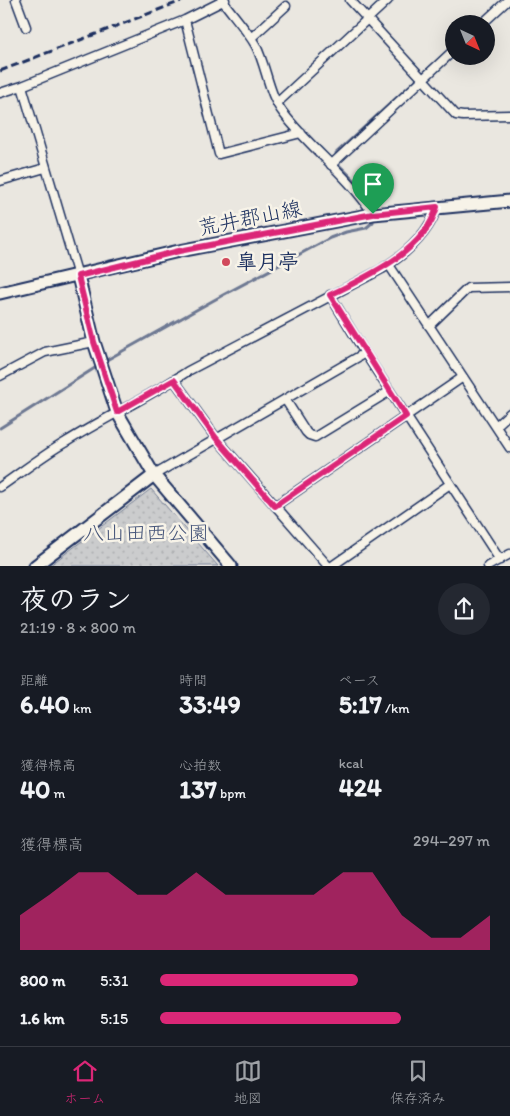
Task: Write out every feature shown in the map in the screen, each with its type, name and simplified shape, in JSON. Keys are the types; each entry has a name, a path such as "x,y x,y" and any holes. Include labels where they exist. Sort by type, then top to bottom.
{"main road":[{"name":"荒井郡山線","path":"0,293 179,251 373,214 510,201"},
{"path":"78,276 94,342 117,412 154,475 231,566"},
{"path":"35,566 154,475"}],"street":[{"path":"16,0 26,27"},
{"path":"0,94 185,20 223,0 251,38 260,56 277,103 284,114 362,198 373,214"},
{"path":"350,0 423,80 459,116 510,115"},
{"path":"277,103 388,0"},
{"path":"492,15 508,1"},
{"path":"251,38 286,6"},
{"path":"185,20 219,154 300,133"},
{"path":"330,165 445,59"},
{"path":"22,86 78,276"},
{"path":"0,181 46,168"},
{"path":"0,487 64,443 117,412 330,295 389,265 427,229 437,207"},
{"path":"389,265 510,448"},
{"path":"429,326 468,288 510,287"},
{"path":"330,295 365,353 500,560"},
{"path":"0,376 45,352 94,342"},
{"path":"154,475 365,353"},
{"path":"275,506 463,378"},
{"path":"174,380 216,438 328,566"},
{"path":"285,399 306,432 315,437 390,391"},
{"path":"496,426 510,413"},
{"path":"332,566 450,484"},
{"path":"488,566 510,554"}],"green space":[{"name":"八山田西公園","path":"151,489 218,566 49,566"}],"waterway":[{"path":"374,210 374,199 339,165 336,153 445,53"},
{"path":"103,362 330,238 366,228 373,222 373,217"},
{"path":"0,428 98,366"}],"railway":[{"path":"0,71 184,0"}],"place":[{"name":"皐月亭","path":"226,262"}],"route":[{"path":"437,207 431,224 394,261 330,295 406,416 275,506 216,438 174,380 117,412 94,342 78,276 179,251 373,214 437,207"}]}
